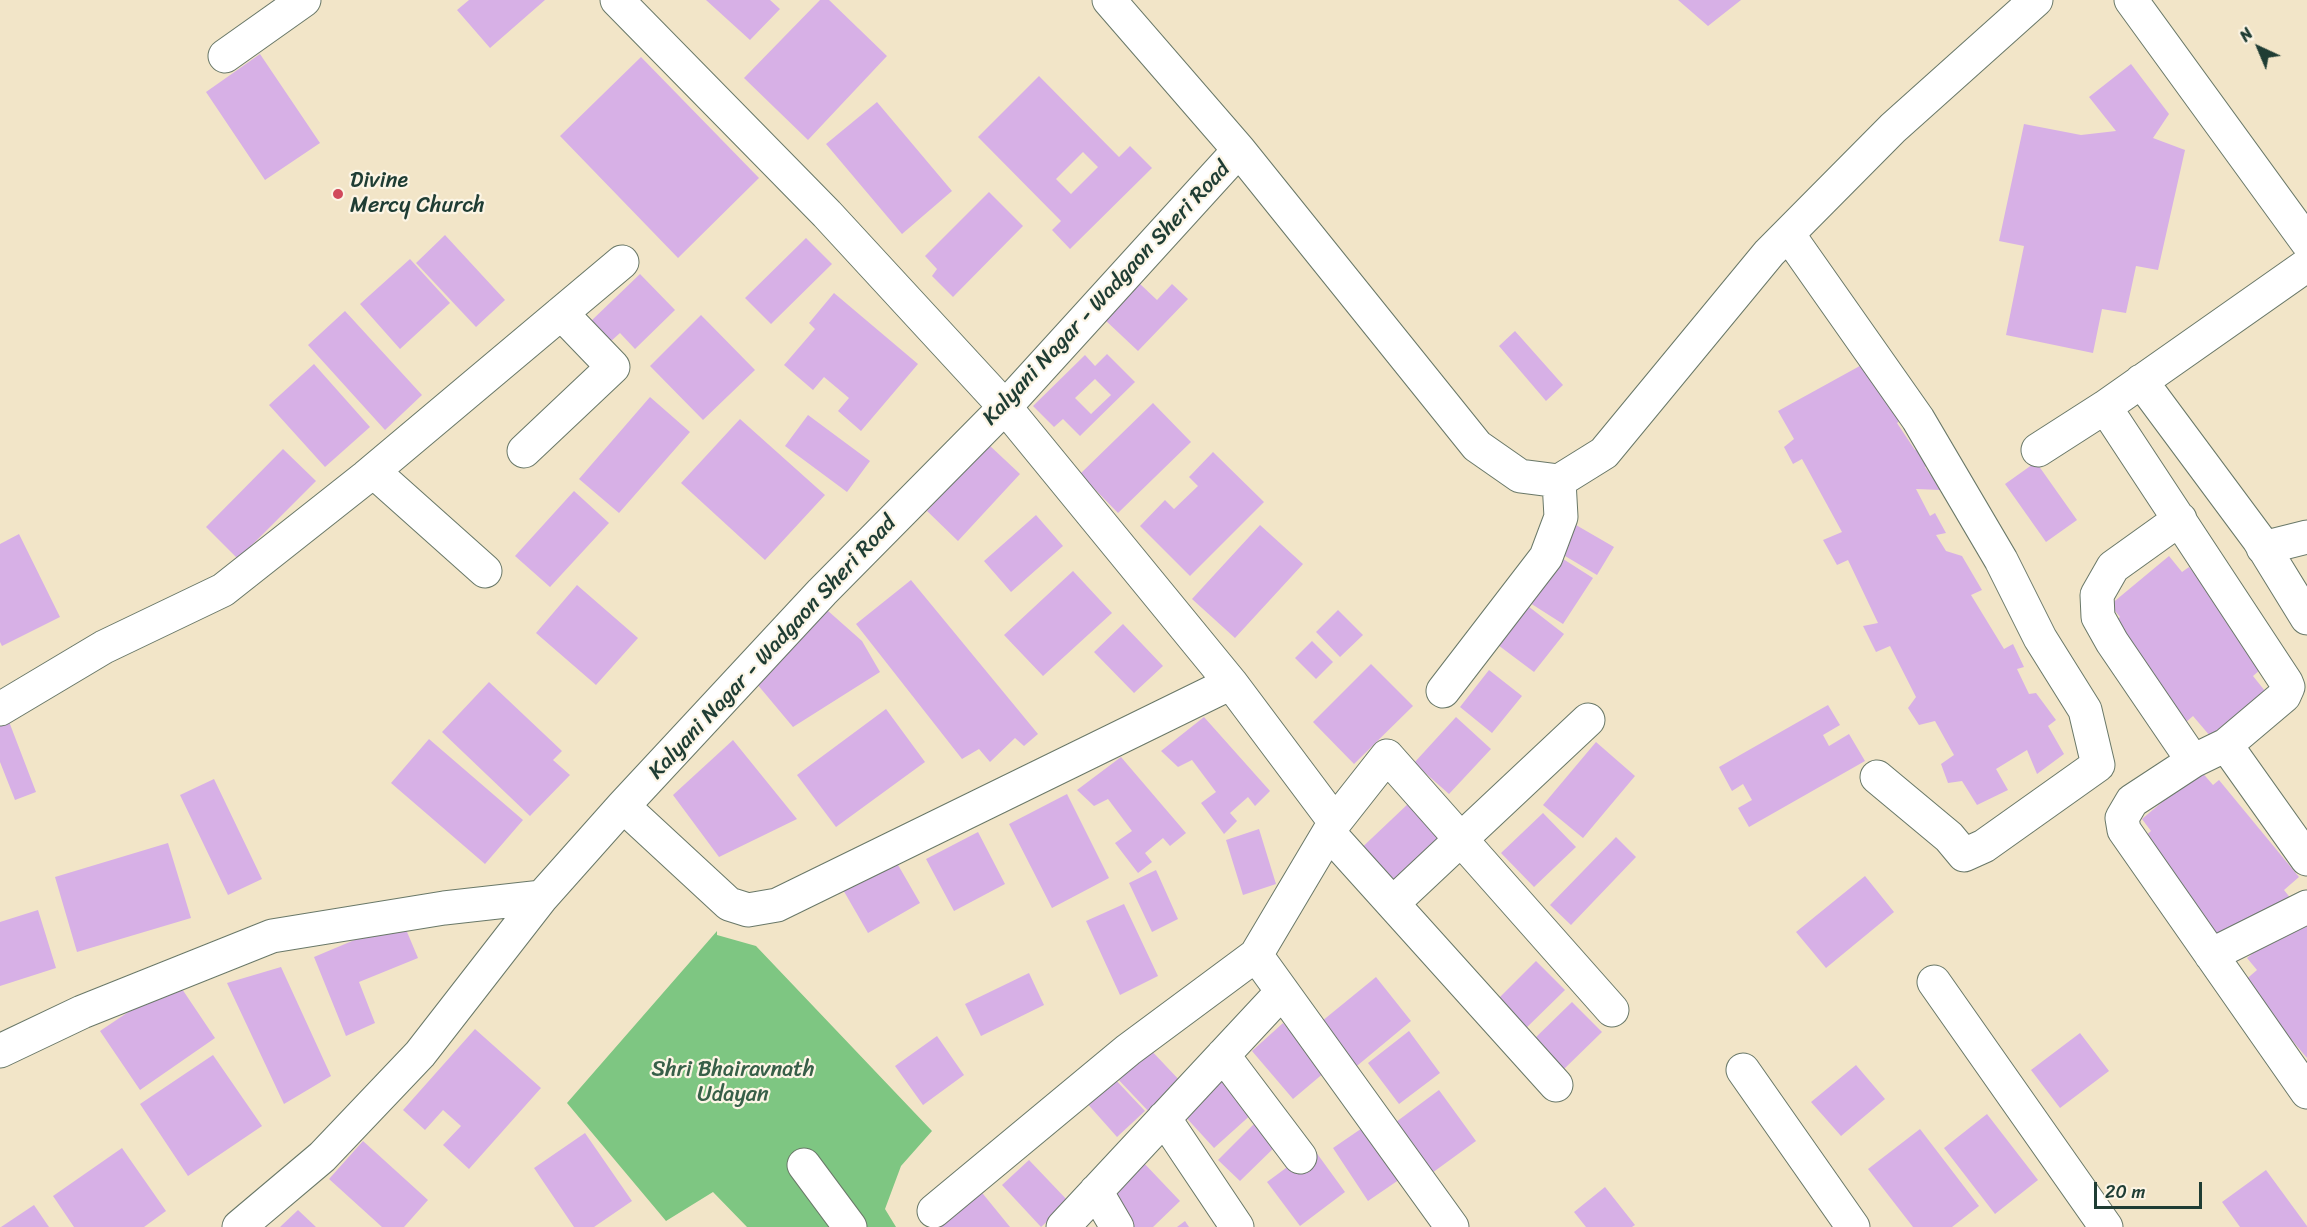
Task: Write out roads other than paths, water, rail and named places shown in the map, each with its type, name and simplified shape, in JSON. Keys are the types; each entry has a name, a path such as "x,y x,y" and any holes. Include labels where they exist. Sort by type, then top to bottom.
{"street":[{"path":"225,56 304,0"},
{"path":"617,0 827,214 1005,407 1231,683 1332,828 1392,903 1556,1085"},
{"path":"1109,0 1239,150"},
{"path":"1443,691 1545,557 1561,517 1559,481 1604,453 1769,253 1893,128 2036,0"},
{"path":"2131,0 2307,242"},
{"name":"Kalyani Nagar - Wadgaon Sheri Road","path":"239,1227 322,1157 420,1054 542,897 623,806 822,592 1005,407 1239,150 1477,446 1520,476 1559,481"},
{"path":"1788,234 1918,419 2001,560 2040,638 2085,710 2098,765 1984,846 1964,855 1949,837 1877,777"},
{"path":"0,709 104,647 222,590 373,471 622,262"},
{"path":"2038,450 2105,407 2307,266"},
{"path":"524,451 613,366 561,312"},
{"path":"2141,381 2259,540 2307,618"},
{"path":"2105,407 2288,687 2284,696 2226,745 2193,761 2132,801 2122,818 2124,831 2307,1092"},
{"path":"373,471 485,571"},
{"path":"2180,519 2113,567 2097,595 2098,617 2112,642 2193,761"},
{"path":"2263,548 2307,537"},
{"path":"623,806 729,904 748,910 777,905 1231,683"},
{"path":"1392,903 1588,720"},
{"path":"2226,745 2307,859"},
{"path":"934,1211 1128,1050 1256,955 1332,828 1388,756 1612,1010"},
{"path":"0,1052 82,1012 272,936 444,908 542,897"},
{"path":"2211,955 2307,907"},
{"path":"1256,955 1281,993 1452,1227"},
{"path":"1934,982 2106,1227"},
{"path":"1063,1227 1281,993"},
{"path":"1223,1055 1299,1157"},
{"path":"1743,1070 1852,1227"},
{"path":"1164,1118 1237,1227"},
{"path":"804,1165 850,1227"},
{"path":"1096,1191 1118,1227"}],"place":[{"name":"Divine Mercy Church","path":"338,194"}],"park label":[{"name":"Shri Bhairavnath Udayan","path":"733,1082"}]}
